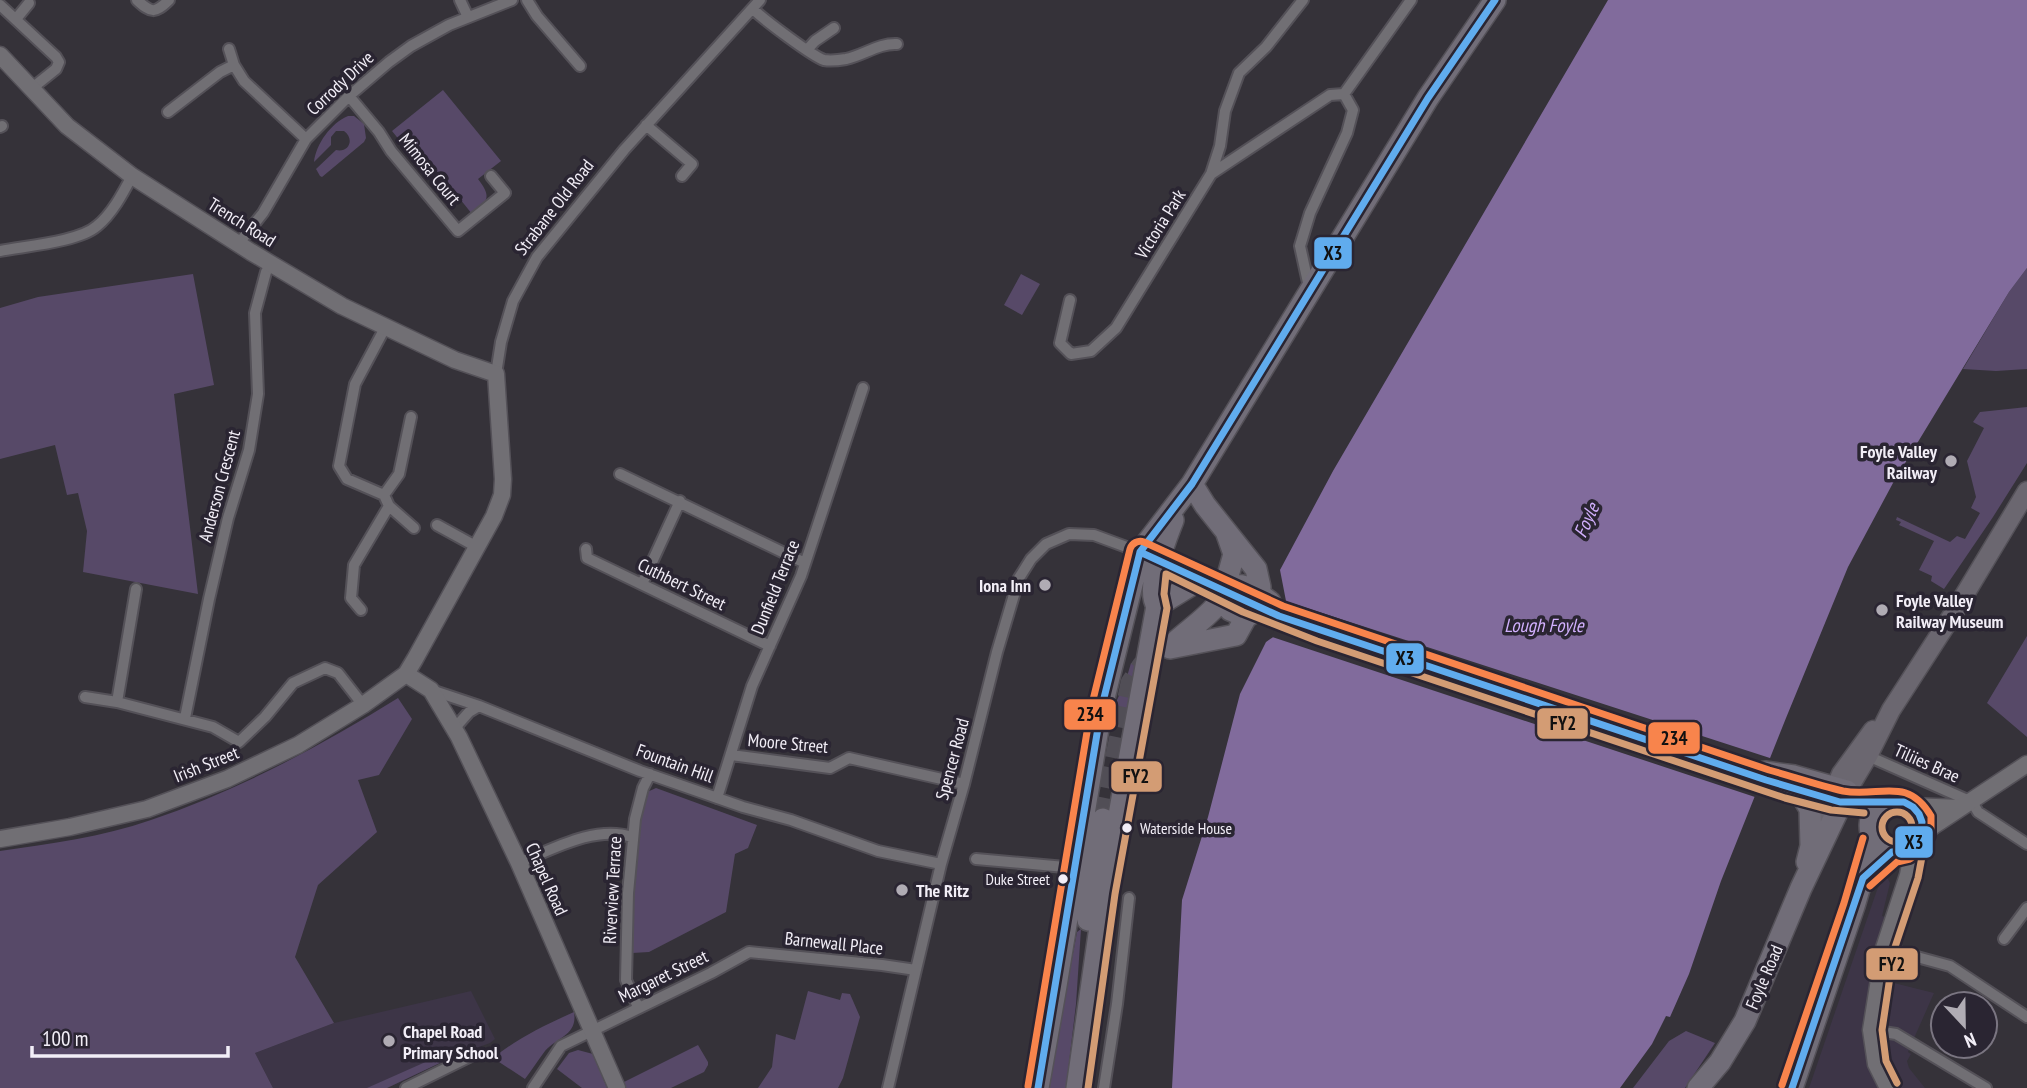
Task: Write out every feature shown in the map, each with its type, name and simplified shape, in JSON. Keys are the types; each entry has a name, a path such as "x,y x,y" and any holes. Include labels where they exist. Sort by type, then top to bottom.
{"highway":[{"path":"1038,1088 1101,709 1150,555 1172,522 1175,507 1192,484 1428,98 1495,0"},
{"path":"1192,484 1205,505 1256,569 1260,595"},
{"path":"1226,529 1234,554 1223,594 1215,607 1166,650 1236,635 1246,617"},
{"path":"1150,555 1248,603 1292,620 1766,780 1840,795 1896,801 1911,806 1921,819 1917,839 1905,850 1893,852 1863,878"},
{"path":"1077,1088 1105,892 1157,606 1153,601 1150,555"},
{"path":"1157,606 1203,581"},
{"path":"1234,586 1242,587 1260,595 1282,612 1246,617 1230,610 1223,594 1234,586"},
{"path":"1811,846 1807,787 1840,795 1878,844 1893,852"},
{"name":"Foyle Road","path":"1698,1088 1720,1062 1745,1021 1840,795"},
{"path":"1792,1088 1863,878 1872,834 1871,820 1875,812 1888,802"},
{"path":"1090,1004 1087,939 1091,884 1104,819"},
{"name":"Foyle Road","path":"1801,888 1811,846"},
{"path":"1056,986 1091,884"},
{"name":"Foyle Road","path":"1713,1088 1720,1062"}],"main road":[{"name":"Foyle Road","path":"1840,795 1868,756 1891,710 2027,491"},
{"name":"Foyle Road","path":"1811,846 1840,795 1868,736 1891,710"},
{"path":"1807,787 1826,779 1840,795"}],"street":[{"path":"137,0 146,9 153,11 169,0"},
{"path":"460,0 468,17"},
{"name":"Corrody Drive","path":"239,243 262,213 306,139 349,96 411,46 449,25 512,0"},
{"path":"527,0 537,16 580,65"},
{"path":"1211,174 1220,146 1225,111 1239,73 1266,47 1303,0"},
{"path":"1310,290 1300,246 1310,213 1348,133 1353,110 1344,94 1411,0"},
{"path":"16,19 29,3"},
{"path":"756,4 807,50 824,60 844,60 884,44 897,44"},
{"name":"Strabane Old Road","path":"406,674 494,516 502,495 503,463 496,374 501,342 513,301 537,257 576,207 756,4"},
{"path":"0,5 57,57 59,62 56,69 31,89"},
{"path":"807,50 834,28"},
{"path":"229,49 234,65 253,90 306,139"},
{"name":"Trench Road","path":"0,55 67,127 132,176 342,306 455,360 496,374"},
{"path":"169,112 220,72 234,65"},
{"name":"Victoria Park","path":"1070,300 1060,343 1071,354 1091,351 1116,328 1211,174 1330,95 1344,94"},
{"name":"Mimosa Court","path":"349,96 458,232 505,193 491,176"},
{"path":"646,125 692,164 682,176"},
{"path":"0,251 84,234 97,226 132,176"},
{"name":"Anderson Crescent","path":"185,718 228,518 249,450 258,394 255,313 266,272 272,263"},
{"path":"386,326 355,384 338,466 346,479 384,495 388,506 414,528"},
{"name":"Dunfield Terrace","path":"717,798 752,685 805,563 863,388"},
{"path":"384,495 400,474 411,417"},
{"path":"620,474 805,563"},
{"path":"642,584 680,501"},
{"path":"361,610 351,598 354,565 388,506"},
{"path":"438,525 477,547"},
{"name":"Spencer Road","path":"888,1088 941,864 1018,578 1046,544 1069,534 1094,535 1150,555"},
{"name":"Cuthbert Street","path":"586,548 587,558 770,646"},
{"path":"117,702 136,589"},
{"path":"85,697 185,718 213,727 239,742 265,717 293,683 325,668 338,673 363,705"},
{"name":"Fountain Hill","path":"406,674 431,690 717,798 791,820 878,851 941,864"},
{"name":"Irish Street","path":"0,839 70,827 159,804 227,779 298,745 363,705 406,674"},
{"name":"Chapel Road","path":"431,690 454,729 519,863 617,1088"},
{"path":"454,729 469,712 479,706"},
{"name":"Moore Street","path":"731,755 830,768 849,758 964,785"},
{"name":"Tiliies Brae","path":"1868,756 1966,805 2027,844"},
{"path":"1888,1088 1875,1064 1871,1030 1884,948 1917,839 2027,764"},
{"name":"Riverview Terrace","path":"638,1007 626,980 628,893 635,819 643,788 650,774"},
{"path":"1911,806 1966,805"},
{"path":"519,863 605,833 632,837"},
{"path":"1893,852 1908,875"},
{"path":"976,859 1076,868"},
{"path":"1104,1088 1129,898"},
{"path":"2004,939 2027,908"},
{"path":"1884,948 1950,966 2027,1017"},
{"name":"Margaret Street","path":"533,1088 561,1045 712,974 749,952"},
{"name":"Barnewall Place","path":"749,952 916,970"},
{"path":"1871,1030 1896,1034 1986,1088"},
{"path":"405,1088 475,1054"}],"shaded area":[{"path":"443,90 501,161 478,179 485,190 486,198 482,206 472,214 460,199 452,205 392,131"},
{"path":"348,116 354,116 364,124 366,138 322,177 316,169 336,150 347,147 350,141 344,131 336,131 331,137 331,145 314,162 318,148 330,129"},
{"path":"2027,268 2027,369 1963,369 2009,292"},
{"path":"193,274 214,385 174,394 198,594 83,572 87,531 78,493 67,495 55,445 0,459 0,308 38,297"},
{"path":"1021,274 1040,284 1022,315 1004,305"},
{"path":"2027,407 2027,463 1944,589 1931,581 1932,576 1919,570 1934,541 1899,525 1901,522 1896,520 1897,517 1950,542 1957,536 1965,539 1980,513 1971,508 1976,497 1967,461 1984,428 1973,422 1980,412"},
{"path":"2027,636 2027,737 1987,703"},
{"path":"1131,663 1136,665 1128,720 1109,718 1126,680"},
{"path":"398,698 412,719 379,775 358,780 377,832 318,885 295,957 334,1023 255,1053 273,1088 0,1088 0,851 114,831 184,808 278,766"},
{"path":"656,788 757,825 748,848 735,854 726,912 649,952 632,953 635,873 641,813 645,793"},
{"path":"1887,877 1890,883 1882,916 1885,917 1866,976 1929,992 1929,1004 1908,1052 1911,1054 1907,1061 1909,1068 1925,1088 1809,1088 1877,890 1883,878"},
{"path":"1081,929 1066,1088 1048,1088 1077,932"},
{"name":"Chapel Road Primary School","path":"471,991 495,1039 387,1088 273,1088 255,1053 334,1023"},
{"path":"808,991 840,1000 842,993 850,994 860,1017 838,1088 758,1088 772,1067 776,1034 795,1040"},
{"path":"574,1012 570,1031 545,1051 525,1079 493,1058 532,1032"},
{"path":"1686,1031 1715,1043 1685,1088 1633,1088 1669,1041"},
{"path":"698,1045 708,1062 704,1072 671,1088 625,1088 622,1083"},
{"path":"578,1050 593,1054 607,1088 582,1088 557,1069 569,1053"},
{"path":"439,1056 442,1062 387,1088 367,1088"}],"water":[{"name":"Lough Foyle","path":"1608,0 2027,0 2027,268 2009,292 1893,483 1848,567 1721,881 1689,974 1670,1017 1666,1016 1652,1044 1620,1088 1172,1088 1182,900 1208,817 1240,694 1266,642 1276,635 1286,601 1280,570 1333,471"}],"pier":[{"path":"1282,600 1773,759 1758,798 1269,636 1273,633"}],"tunnel":[{"path":"1103,819 1131,683 1142,666 1151,660"}],"transit line":[{"name":"X3","path":"1038,1088 1101,710 1140,552 1192,484 1428,98 1495,0"},
{"name":"234","path":"1028,1086 1091,708 1130,549 1137,542 1144,542 1283,606 1769,770 1843,791 1892,791 1912,796 1922,803 1931,816 1931,836 1925,848 1910,859 1897,862 1870,886"},
{"name":"X3","path":"1140,552 1279,616 1766,780 1840,802 1904,802 1913,807 1922,822 1917,839 1903,851 1892,852 1863,878 1792,1088"},
{"name":"FY2","path":"1088,1088 1115,894 1167,608 1164,594 1166,574 1243,612 1317,641 1785,798 1831,810 1864,813"},
{"name":"FY2","path":"1897,812 1907,817 1912,827 1907,837 1897,842 1887,837 1882,827 1887,817 1897,812"},
{"name":"234","path":"1782,1085 1844,903 1863,838"},
{"name":"FY2","path":"1897,1083 1886,1061 1882,1030 1894,950 1918,878 1924,846"}],"place":[{"name":"Foyle Valley Railway","path":"1951,461"},
{"name":"Iona Inn","path":"1045,585"},
{"name":"Foyle Valley Railway Museum","path":"1882,610"},
{"name":"Waterside House","path":"1127,828"},
{"name":"Duke Street","path":"1063,879"},
{"name":"The Ritz","path":"902,890"},
{"name":"Chapel Road Primary School","path":"389,1041"}],"water label":[{"name":"Foyle","path":"1586,520"}]}
